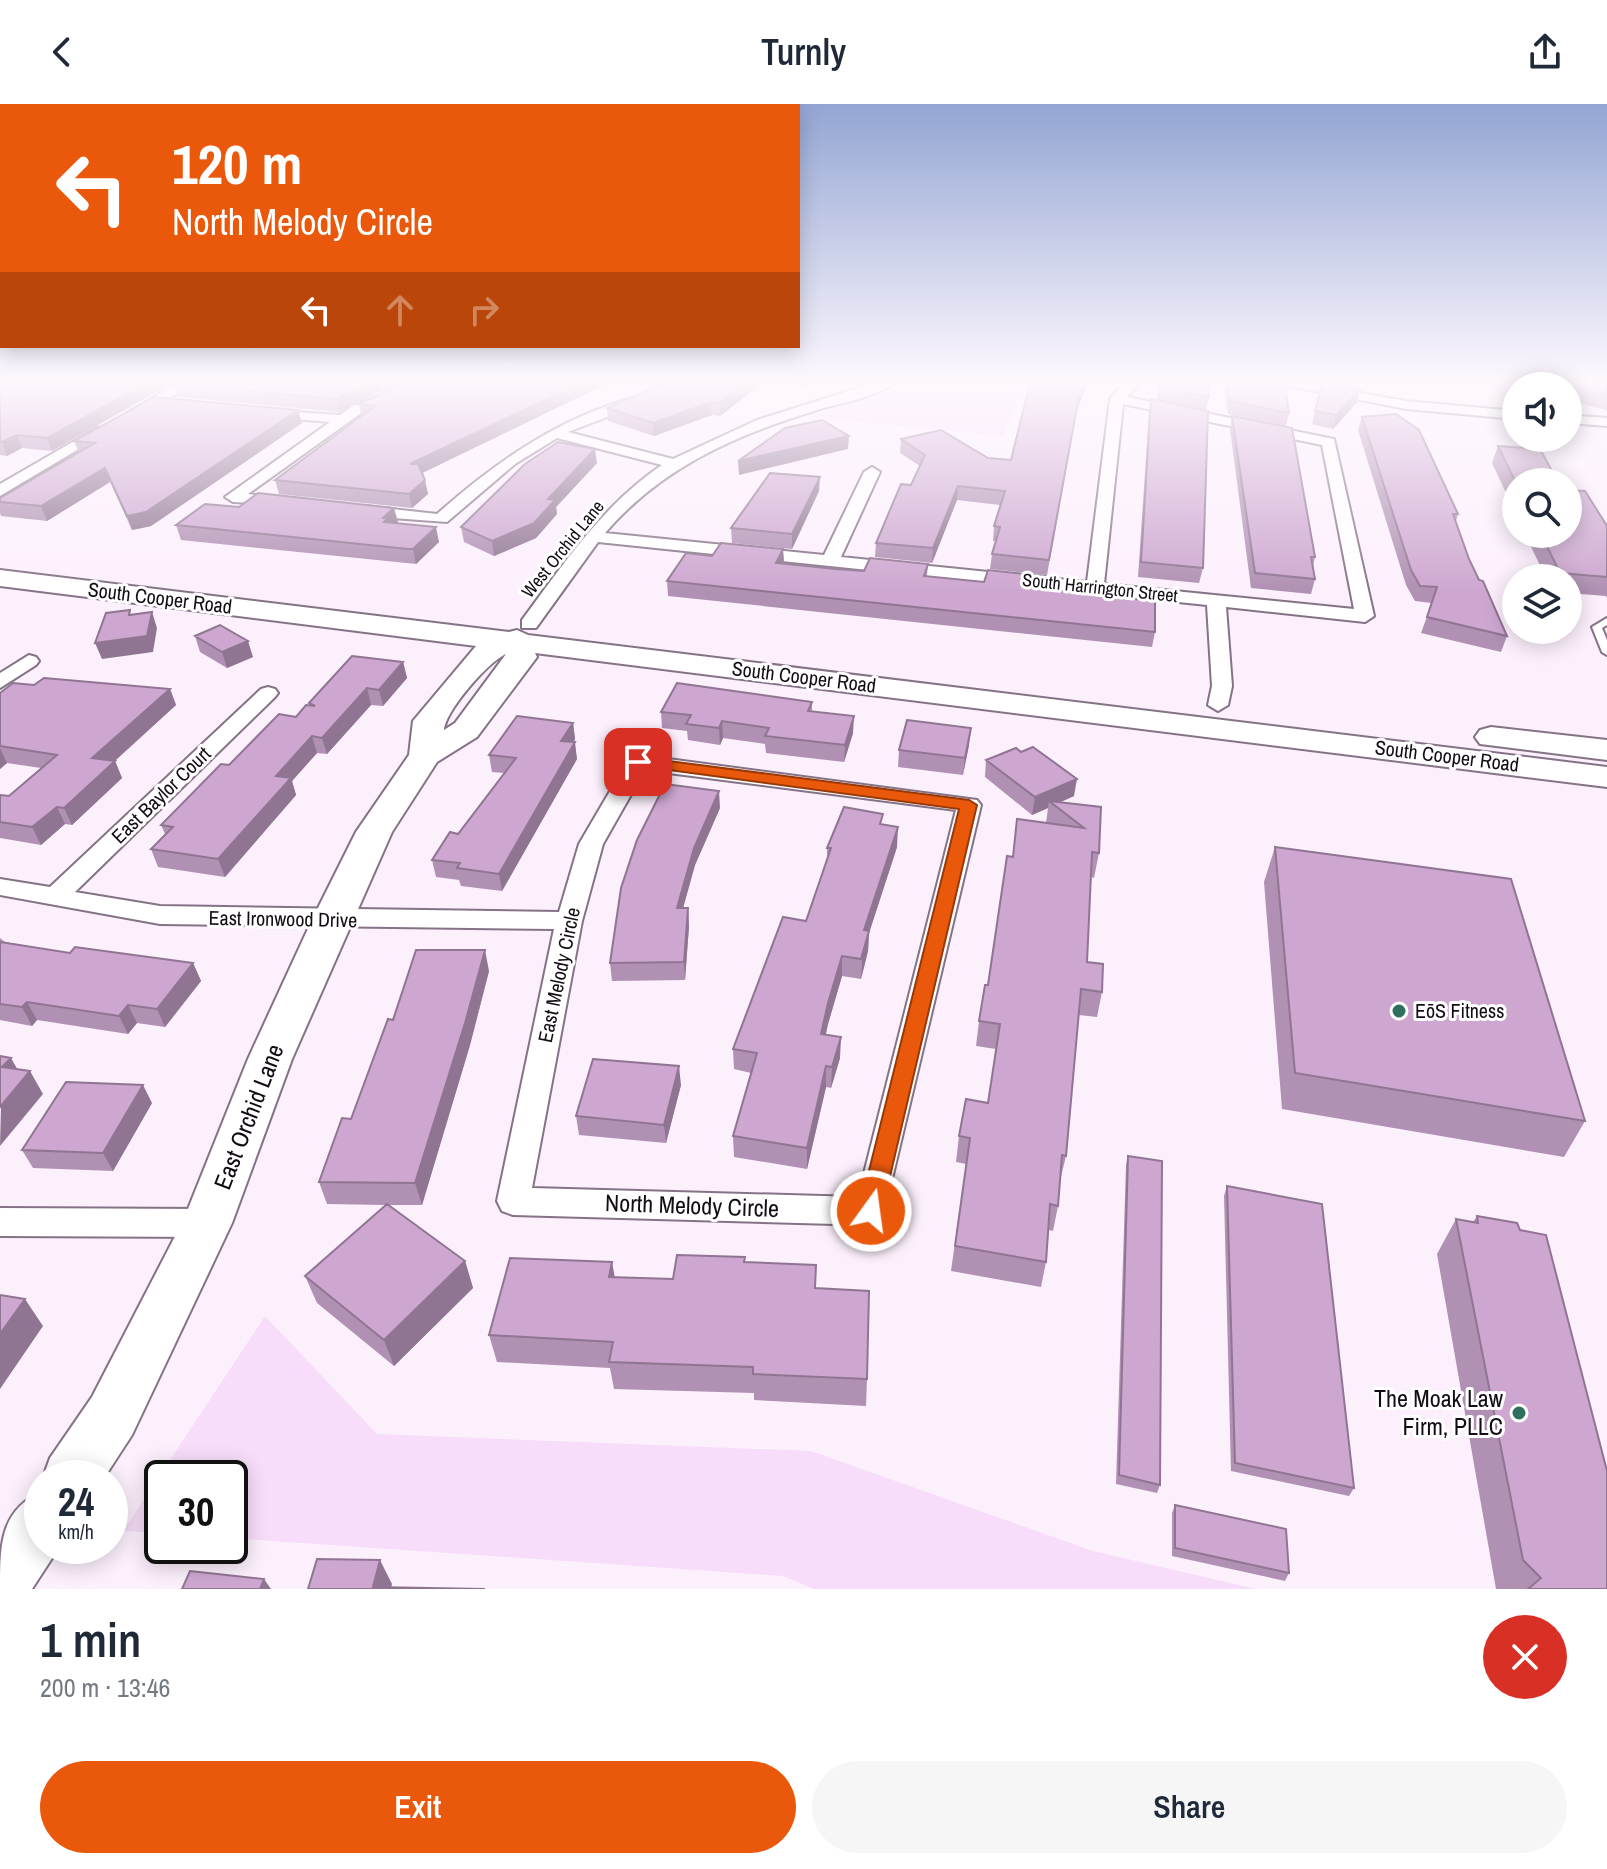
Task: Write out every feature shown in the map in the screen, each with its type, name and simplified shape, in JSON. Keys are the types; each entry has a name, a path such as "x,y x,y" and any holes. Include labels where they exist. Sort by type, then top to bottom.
{"main road":[{"name":"South Cooper Road","path":"0,560 523,632 1218,717 1607,777"},
{"name":"South Cooper Road","path":"0,578 523,632"},
{"name":"East Orchid Lane","path":"82,1460 112,1416 207,1223 270,1059 331,920 374,832 425,755 466,730 522,657 523,632"},
{"name":"South Cooper Road","path":"1218,717 1607,750"},
{"path":"0,1583 24,1548"}],"street":[{"path":"0,491 66,452"},
{"path":"293,504 233,497 295,452"},
{"path":"352,510 441,519 495,469 522,452"},
{"path":"630,452 676,464"},
{"name":"West Orchid Lane","path":"523,632 630,498 676,464 699,452"},
{"path":"1095,587 1111,452"},
{"name":"South Harrington Street","path":"596,537 1365,616 1331,452"},
{"path":"0,469 33,472"},
{"path":"831,559 872,472"},
{"path":"1216,600 1222,686 1218,717"},
{"path":"0,682 29,661"},
{"name":"East Baylor Court","path":"55,897 268,693"},
{"name":"East Melody Circle","path":"513,1201 569,921 591,844 638,762 969,805 871,1211"},
{"name":"East Ironwood Drive","path":"0,887 160,915 331,920 569,921"},
{"name":"North Melody Circle","path":"513,1201 871,1211"},
{"path":"0,1222 54,1225 207,1223"}],"lane":[{"path":"1603,626 1607,652"}],"shaded area":[{"path":"265,1316 377,1434 811,1451 1093,1551 1256,1589 814,1589 783,1576 248,1539 248,1460 170,1460"},
{"path":"144,1499 144,1532 128,1531 128,1523"}],"building":[{"path":"79,452 235,452 146,512 127,516 105,468 41,506 0,502 0,498"},
{"path":"312,452 435,452 410,464 418,464 425,480 409,494 275,480"},
{"path":"543,452 592,452 548,499 555,500 534,523 492,541 461,527 525,464"},
{"path":"750,452 777,452 738,461"},
{"path":"921,452 978,452 988,458 1011,460 1013,452 1069,452 1049,560 992,554 1000,527 994,526 1005,491 958,486 933,548 876,543 901,484 911,485 925,455"},
{"path":"1148,452 1207,452 1203,568 1141,562"},
{"path":"1237,452 1296,452 1315,557 1311,557 1315,579 1255,573"},
{"path":"1373,452 1429,452 1458,514 1453,514 1469,559 1479,580 1483,581 1502,625 1502,635 1427,617 1437,587 1420,586 1411,570"},
{"path":"1501,452 1542,452 1550,468 1509,468"},
{"path":"770,473 820,477 792,534 731,528"},
{"path":"1582,491 1585,491 1607,526 1607,577 1582,575 1582,564 1556,564 1548,548 1582,548"},
{"path":"258,493 394,508 383,518 387,519 384,522 436,527 413,549 408,549 176,525 205,504 239,507"},
{"path":"721,543 783,549 776,563 864,571 870,558 928,564 924,576 984,582 988,570 1045,576 1042,589 1155,601 1155,632 667,581 686,553 712,556"},
{"path":"130,610 129,615 152,612 147,636 95,643 106,613"},
{"path":"220,625 248,641 222,652 195,636"},
{"path":"352,656 403,662 379,690 367,688 322,738 312,736 276,776 291,778 218,859 151,849 173,827 161,825 221,764 229,765 279,714 296,717 306,705 315,706 309,703"},
{"path":"44,678 170,689 92,758 115,761 64,808 57,807 32,827 0,822 0,795 9,796 57,755 0,746 0,693 13,683 34,685"},
{"path":"677,683 812,702 808,711 854,716 845,745 765,736 769,728 722,721 719,728 686,724 691,715 661,712"},
{"path":"517,716 573,723 561,741 575,742 499,874 457,868 460,863 432,860 450,832 458,834 516,758 489,755"},
{"path":"907,720 971,728 965,758 899,750"},
{"path":"1033,747 1077,779 1035,797 986,760 1016,748 1021,752"},
{"path":"665,784 719,791 694,848 677,908 688,908 684,962 610,963 621,888 637,840"},
{"path":"1049,801 1101,807 1099,853 1092,852 1087,962 1103,964 1102,992 1081,989 1066,1156 1062,1155 1058,1206 1050,1204 1046,1262 955,1246 970,1138 959,1136 966,1099 988,1103 1000,1024 979,1021 985,985 988,985 1007,856 1013,857 1017,819 1084,828"},
{"path":"844,807 883,814 880,824 898,827 864,930 869,931 861,959 842,956 828,1003 821,1034 841,1037 832,1067 826,1066 807,1148 733,1136 757,1053 733,1049 783,917 806,921 831,848 827,848"},
{"name":"EōS Fitness","path":"1275,847 1511,879 1585,1121 1295,1073"},
{"path":"0,942 70,953 75,947 193,963 157,1009 128,1005 119,1016 27,1002 22,1007 0,1004"},
{"path":"416,950 485,950 415,1183 319,1182 342,1118 351,1119 388,1019 393,1020"},
{"path":"0,1056 11,1058 2,1067 30,1071 0,1107"},
{"path":"593,1059 679,1066 664,1125 576,1116"},
{"path":"66,1082 143,1085 103,1153 22,1150"},
{"path":"1128,1156 1162,1161 1160,1485 1119,1475"},
{"path":"1227,1186 1322,1204 1354,1488 1235,1463"},
{"path":"387,1204 465,1261 384,1340 305,1276"},
{"path":"1477,1216 1517,1223 1520,1230 1546,1235 1607,1471 1607,1589 1528,1589 1541,1578 1523,1560 1456,1219 1478,1223"},
{"path":"677,1255 745,1257 744,1262 816,1265 815,1288 869,1291 867,1379 753,1374 753,1367 609,1362 613,1342 489,1335 510,1258 612,1262 609,1277 673,1279"},
{"path":"0,1295 25,1299 0,1334"},
{"path":"1175,1505 1286,1529 1289,1573 1175,1548"},
{"path":"317,1559 380,1560 373,1587 485,1589 308,1589"},
{"path":"190,1571 264,1579 260,1589 182,1589"}],"place":[{"name":"EōS Fitness","path":"1399,1011"},
{"name":"The Moak Law Firm, PLLC","path":"1519,1413"}],"route":[{"path":"638,762 969,805 871,1211"}]}
